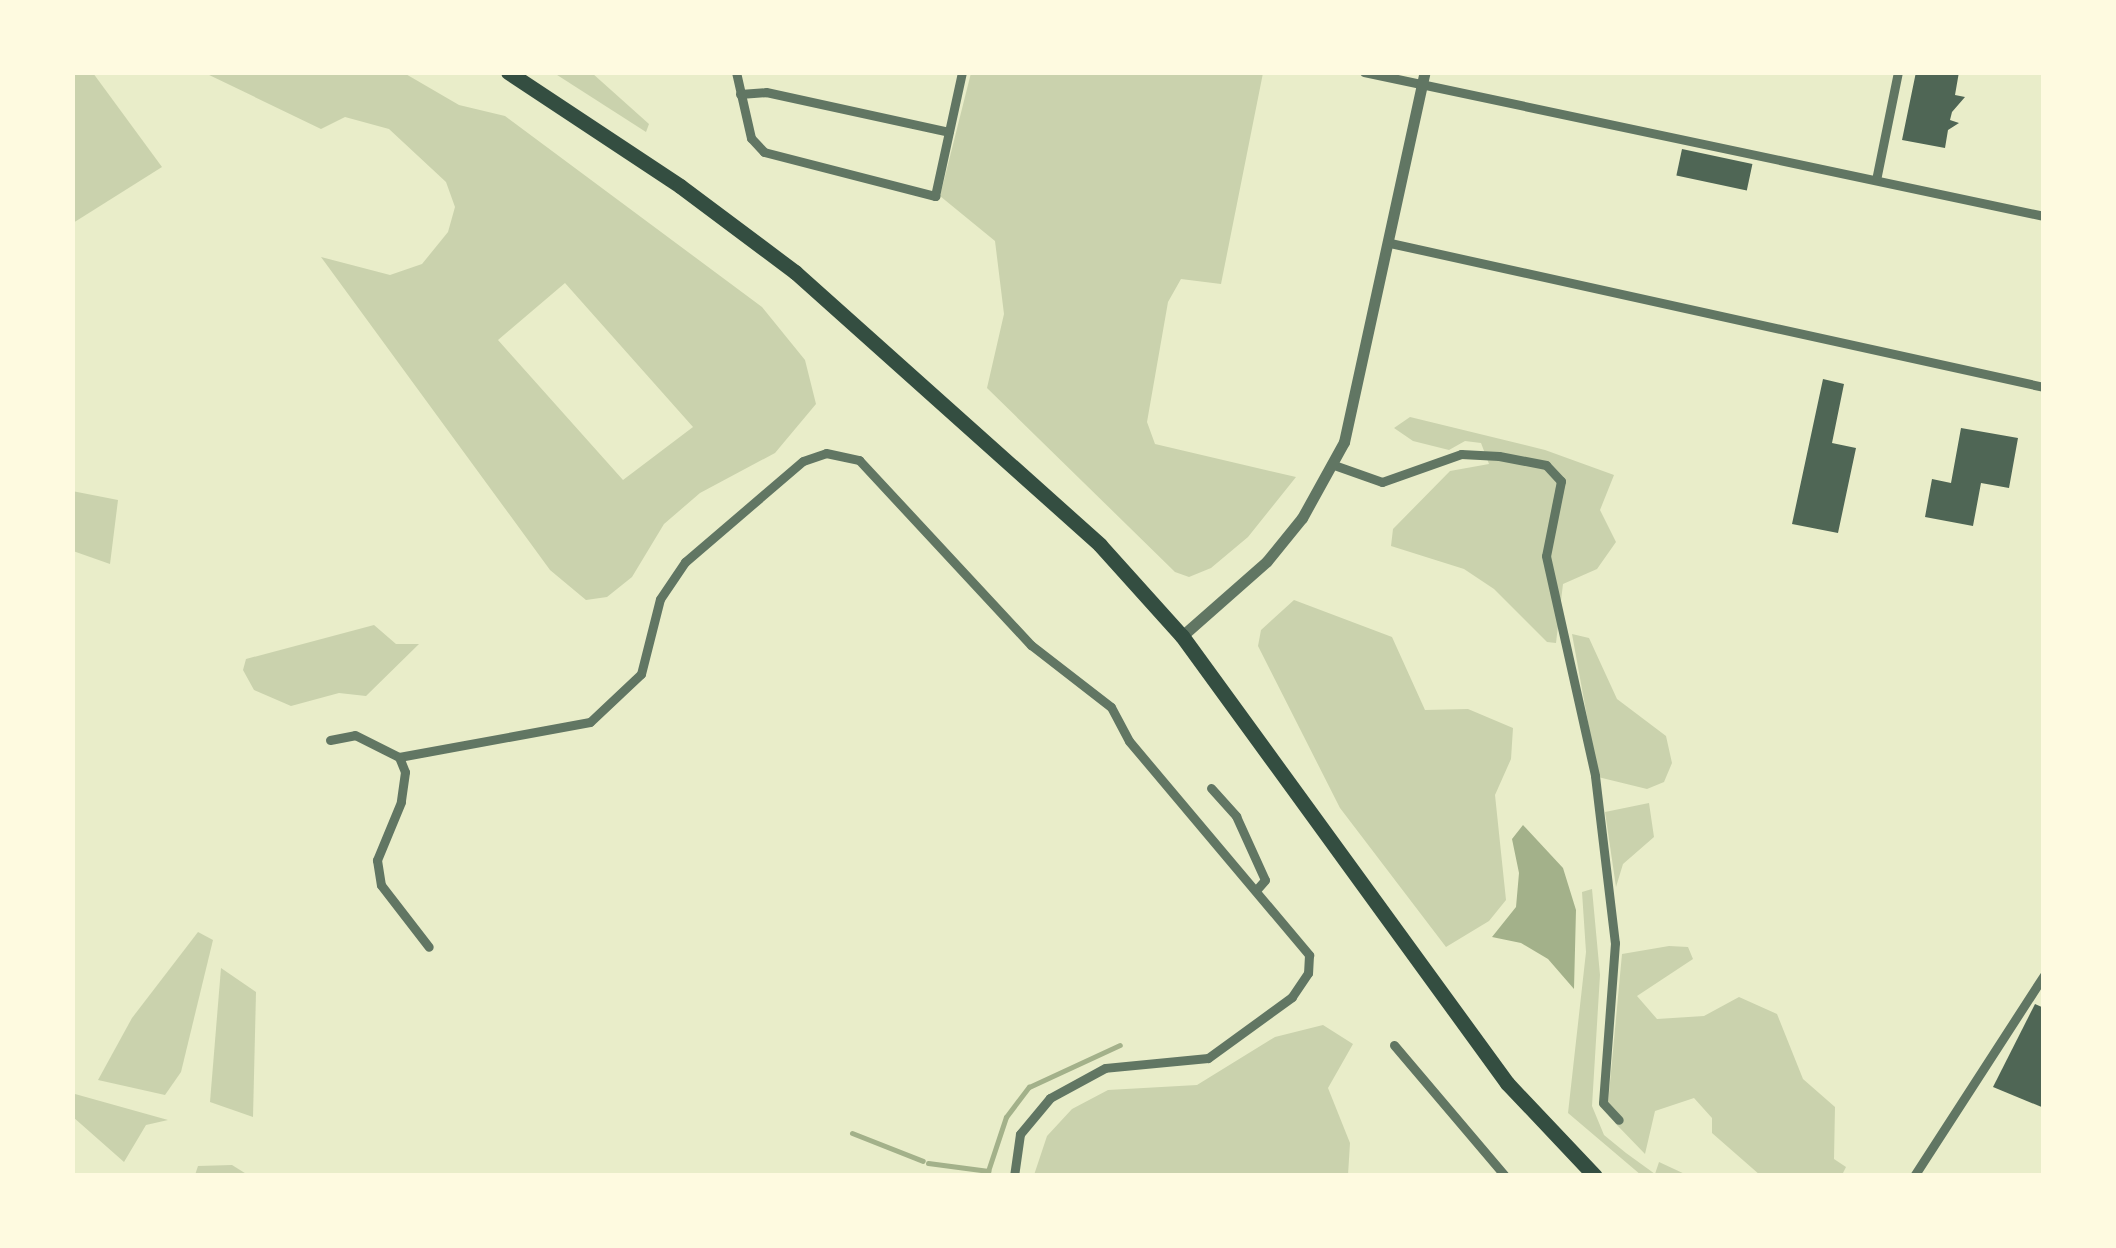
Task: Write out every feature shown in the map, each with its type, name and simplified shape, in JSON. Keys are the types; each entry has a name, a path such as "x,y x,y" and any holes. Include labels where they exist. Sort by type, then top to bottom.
{"highway":[{"path":"508,72 680,186 795,272 1100,546 1182,636 1507,1084 1595,1176"}],"street":[{"path":"736,72 750,138 764,152 935,196 962,72"},
{"path":"1364,72 1424,79 2044,216"},
{"path":"1876,180 1898,72"},
{"path":"1182,636 1267,562 1334,464 1355,411 1424,79"},
{"path":"740,94 766,92 949,132"},
{"path":"1390,243 2044,387"},
{"path":"330,740 355,735 400,757 562,732 603,715 640,674 660,599 676,571 794,466 812,456 840,453 876,474 1054,667 1102,696 1129,741 1304,944 1310,966 1304,984 1199,1062 1132,1064 1074,1082 1036,1109 1020,1134 1014,1176"},
{"path":"1334,464 1382,482 1461,454 1499,456 1546,465 1561,481 1546,556 1595,776 1614,943 1604,1103 1619,1120"},
{"path":"400,757 405,772 401,802 377,860 381,884 429,947"},
{"path":"1211,788 1236,816 1265,880 1258,888"},
{"path":"1914,1176 2044,975"},
{"path":"1394,1045 1505,1176"}],"shaded area":[{"path":"73,72 93,73 162,167 73,223"},
{"path":"205,73 404,73 459,105 505,116 762,307 805,360 816,404 775,453 700,493 664,524 632,577 607,597 586,600 550,570 321,257 390,275 422,264 448,232 455,207 446,182 389,129 345,117 321,129","holes":["565,283 693,427 623,480 498,340"]},
{"path":"554,73 592,73 649,124 646,132"},
{"path":"971,73 1263,73 1221,284 1181,279 1168,302 1147,422 1155,444 1296,477 1248,537 1211,568 1189,577 1175,572 987,388 1004,314 995,241 940,196"},
{"path":"1410,417 1545,450 1614,475 1600,510 1616,542 1597,569 1563,584 1556,643 1547,642 1494,589 1464,569 1391,546 1393,529 1450,471 1489,464 1481,443 1465,441 1449,450 1413,441 1394,428"},
{"path":"72,491 118,500 110,564 73,551"},
{"path":"1294,600 1392,637 1425,710 1468,709 1513,728 1511,759 1495,795 1506,900 1489,921 1446,947 1340,808 1258,646 1261,630"},
{"path":"374,625 396,644 419,644 366,696 339,693 291,706 254,690 243,670 246,659"},
{"path":"1572,634 1589,638 1617,699 1666,736 1672,763 1664,782 1647,789 1598,777"},
{"path":"1649,803 1654,837 1623,864 1616,887 1605,812"},
{"path":"1523,825 1563,868 1576,910 1574,989 1548,959 1521,943 1492,937 1516,907 1519,873 1512,839"},
{"path":"1592,889 1600,975 1592,1106 1604,1135 1626,1153 1655,1174 1659,1162 1687,1175 1641,1175 1568,1113 1586,952 1582,892"},
{"path":"198,932 213,940 181,1072 165,1095 98,1080 132,1018"},
{"path":"1688,947 1693,959 1637,996 1657,1019 1704,1016 1739,997 1777,1014 1803,1079 1835,1107 1834,1159 1846,1167 1842,1175 1760,1175 1712,1133 1712,1118 1694,1098 1655,1111 1645,1154 1616,1124 1608,1104 1622,954"},
{"path":"221,968 256,992 253,1117 210,1102"},
{"path":"1323,1025 1353,1044 1328,1088 1350,1143 1348,1175 1034,1175 1047,1136 1072,1109 1108,1090 1197,1085 1275,1037"},
{"path":"73,1095 168,1120 146,1125 124,1162 73,1117"},
{"path":"232,1165 248,1175 195,1175 198,1166"}],"building":[{"path":"1916,72 1959,72 1955,95 1965,97 1952,112 1950,120 1959,123 1948,130 1945,148 1902,140"},
{"path":"1682,149 1752,164 1747,190 1676,175"},
{"path":"1823,379 1844,384 1832,443 1856,448 1838,533 1792,524"},
{"path":"1961,428 2018,438 2009,488 1981,483 1973,526 1925,517 1932,479 1951,483"},
{"path":"2035,1004 2044,1008 2044,1108 1993,1087"}],"waterway":[{"path":"928,1163 988,1171 1006,1117 1029,1087 1120,1045"},
{"path":"852,1133 923,1161"}]}
